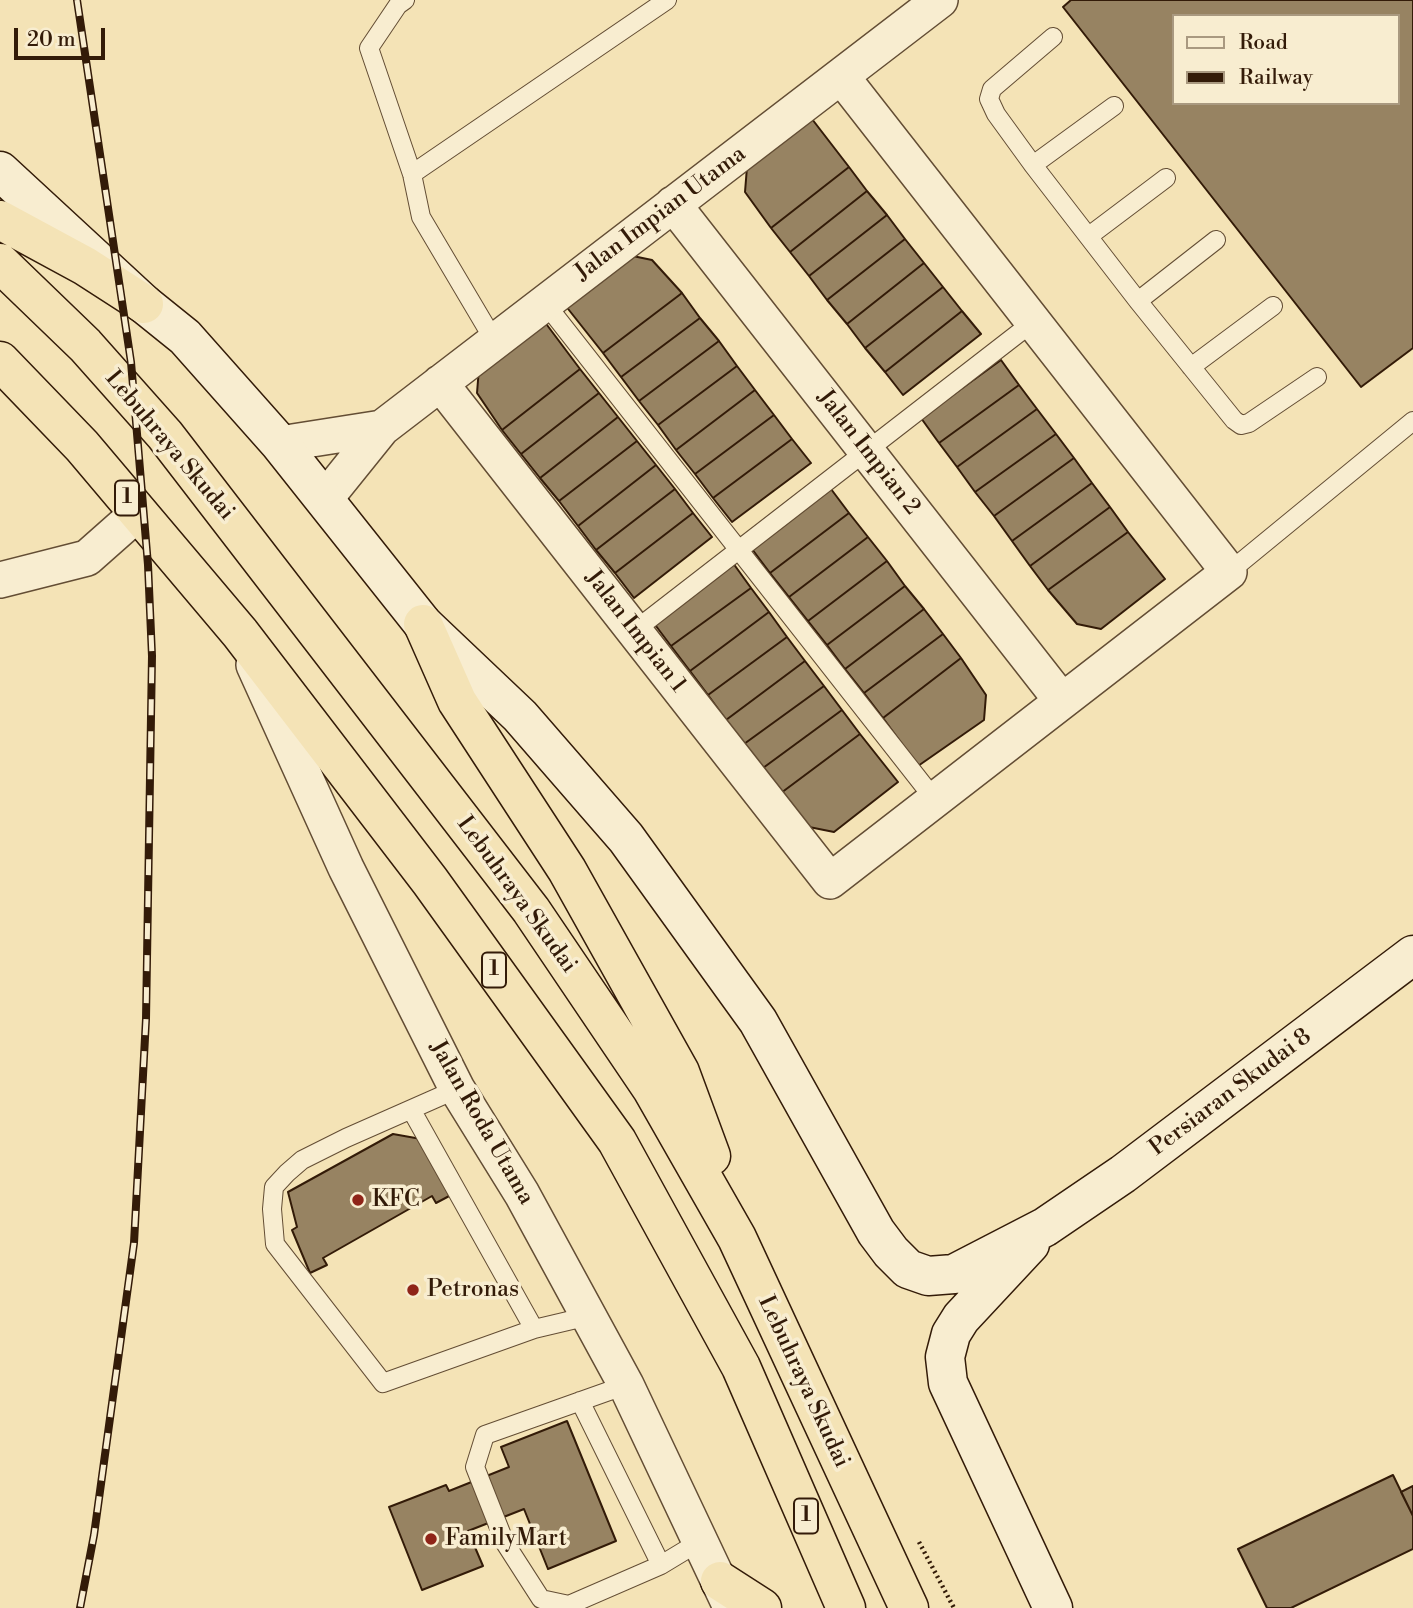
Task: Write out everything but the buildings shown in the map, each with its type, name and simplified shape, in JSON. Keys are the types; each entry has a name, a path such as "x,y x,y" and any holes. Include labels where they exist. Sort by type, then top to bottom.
{"highway":[{"path":"0,220 85,266 144,304"},
{"name":"Lebuhraya Skudai","path":"0,263 85,345 165,435 531,910 652,1089 737,1238 909,1608"},
{"name":"1","path":"0,361 82,446 240,633 429,881 617,1141 741,1367 846,1608"},
{"path":"423,624 457,701 567,870 680,1072 707,1142 737,1238"},
{"path":"726,1595 762,1608"}],"street":[{"name":"Jalan Impian Utama","path":"324,500 382,428 940,0"},
{"path":"841,76 1229,572 935,800"},
{"path":"0,172 144,304 186,337 280,444 423,624 520,716 626,838 758,1021 876,1232 891,1252 908,1269 928,1276 954,1274 1045,1227"},
{"name":"Jalan Impian 2","path":"673,204 1062,701"},
{"name":"Jalan Impian 1","path":"440,383 830,881 935,800"},
{"name":"Jalan Impian Utama","path":"280,444 382,428"},
{"path":"0,580 86,558 139,512"},
{"name":"Jalan Roda Utama","path":"240,633 346,868 457,1089 522,1194 589,1315 626,1385 726,1595"},
{"name":"Persiaran Skudai 8","path":"1045,1227 1124,1174 1413,955"},
{"path":"1045,1227 961,1318 951,1335 945,1357 948,1382 1053,1608"}],"lane":[{"path":"405,0 398,5 369,48 412,174 421,217 495,342"},
{"path":"412,174 667,0"},
{"path":"1053,37 992,89 989,99 996,114 1033,165 1138,301 1234,420 1241,425 1250,423 1317,377"},
{"path":"1033,165 1114,106"},
{"path":"1089,236 1166,178"},
{"path":"1138,301 1216,240"},
{"path":"545,303 935,800"},
{"path":"1191,368 1273,306"},
{"path":"634,631 1033,322"},
{"path":"1229,572 1413,421"},
{"path":"457,1089 302,1160 274,1186 272,1209 275,1244 383,1383 534,1329 589,1315"},
{"path":"412,1111 534,1329"},
{"path":"626,1385 485,1435 475,1467 505,1543 541,1599 569,1605 661,1565 699,1542"},
{"path":"580,1401 661,1565"}],"railway":[{"path":"77,0 131,362 148,565 152,656 146,1019 134,1243 94,1535 80,1608"}],"place":[{"name":"KFC","path":"358,1200"},
{"name":"Petronas","path":"413,1290"},
{"name":"FamilyMart","path":"431,1539"}]}
